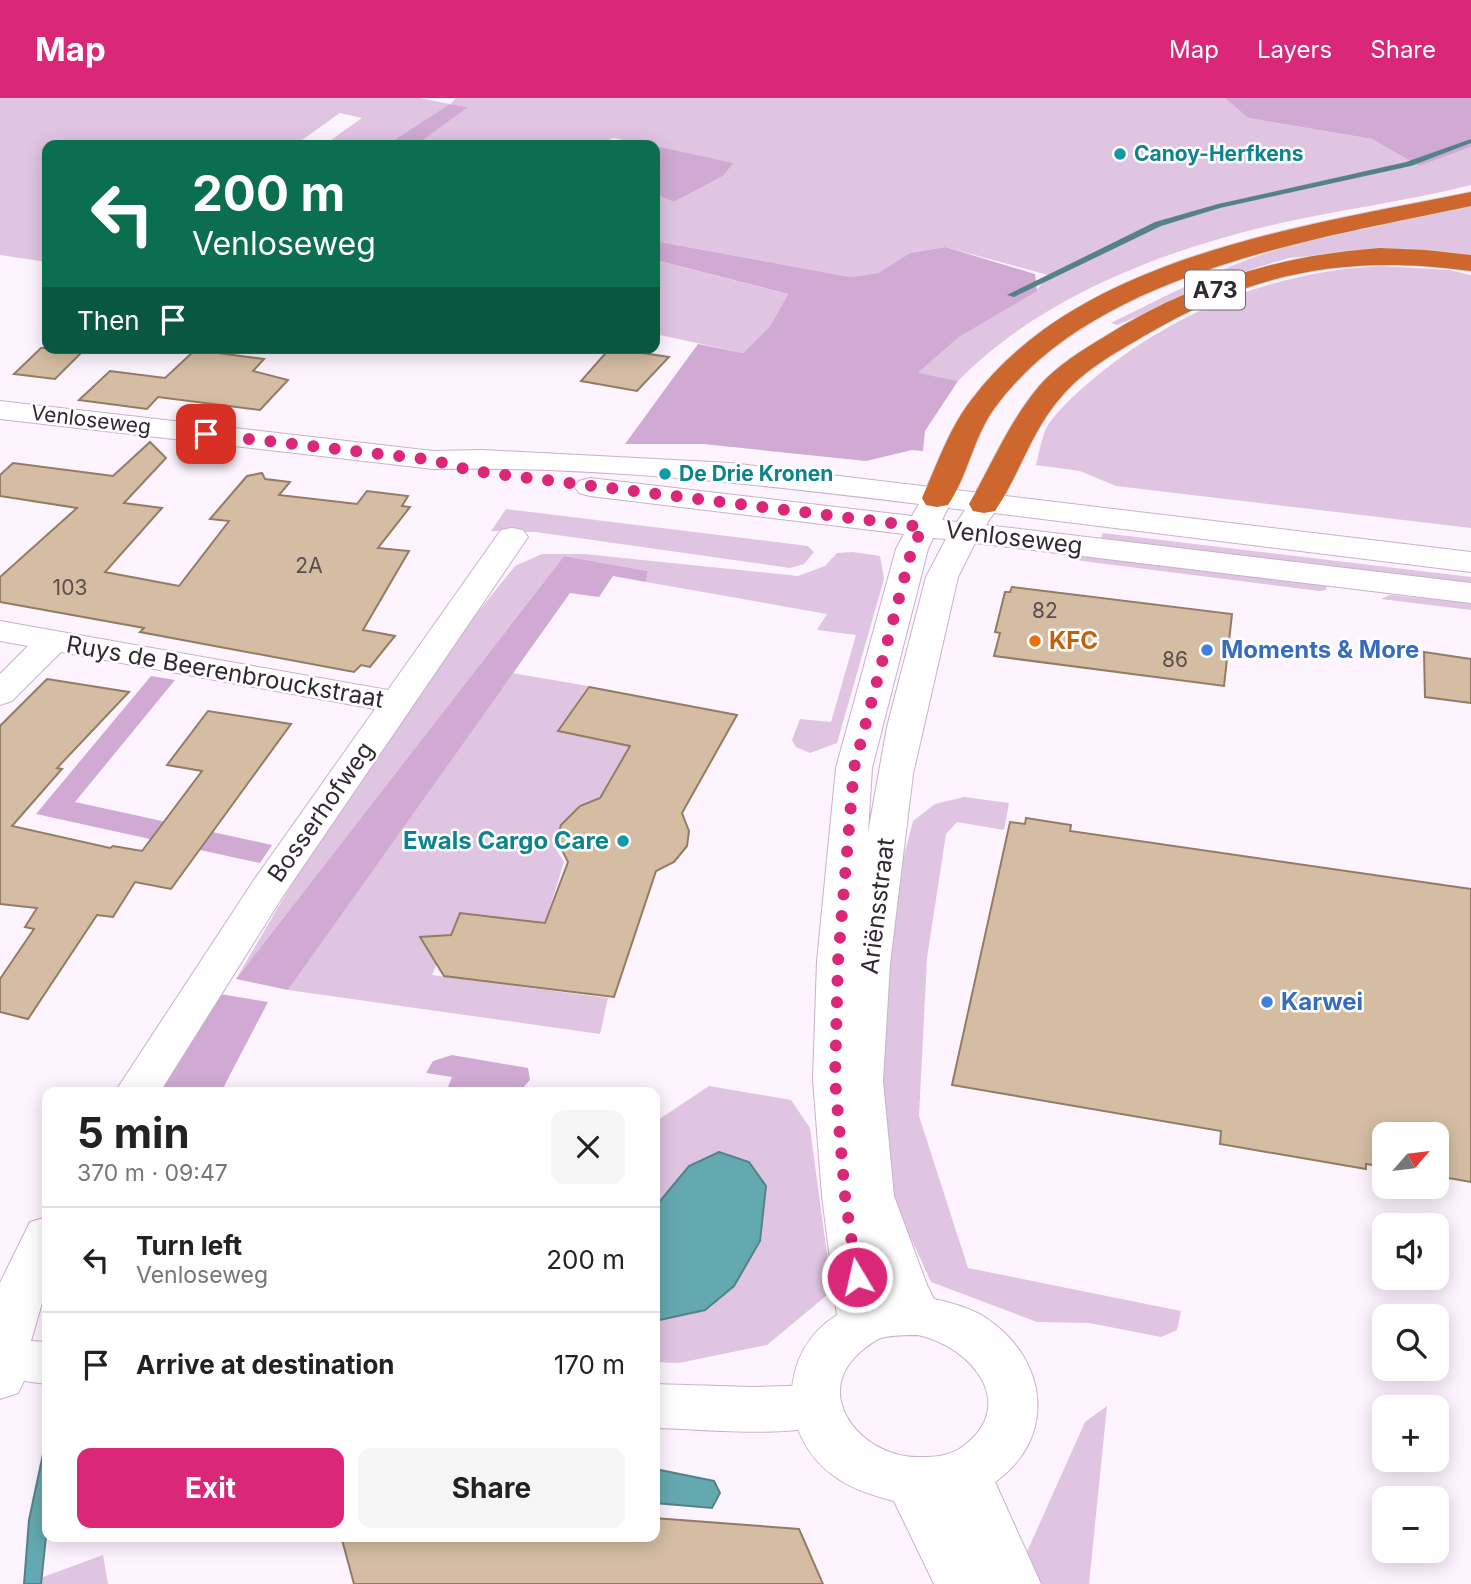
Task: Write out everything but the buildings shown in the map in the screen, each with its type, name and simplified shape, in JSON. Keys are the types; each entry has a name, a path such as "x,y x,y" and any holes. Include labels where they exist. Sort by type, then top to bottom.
{"highway":[{"name":"A73","path":"930,512 963,439 983,403 1012,370 1046,341 1086,315 1130,291 1229,254 1471,199"},
{"name":"A73","path":"975,518 1003,472 1025,425 1063,379 1146,322 1188,300 1261,274 1334,257 1394,255 1471,264"}],"main road":[{"name":"Venloseweg","path":"0,410 433,460 486,473 930,512 1471,593"},
{"name":"Ariënsstraat","path":"862,1325 860,1293 845,1196 835,1079 838,961 854,768 912,549 930,512"},
{"name":"Venloseweg","path":"975,518 1471,562"},
{"name":"Ariënsstraat","path":"918,1315 904,1287 871,1196 861,1081 870,964 895,774 942,577 975,518"},
{"name":"Bosserhofweg","path":"140,1087 268,888 512,537"},
{"name":"Ruys de Beerenbrouckstraat","path":"0,631 396,702"},
{"name":"Ruys de Beerenbrouckstraat","path":"0,694 53,641"},
{"path":"12,1364 26,1274 42,1244"},
{"path":"918,1315 946,1321 972,1334 993,1352 1008,1373 1014,1396 1013,1420 1003,1441 986,1460 964,1473 938,1480 911,1481 884,1476 859,1465 839,1448 824,1429 817,1407 816,1382 823,1359 840,1339 862,1325 889,1316 918,1315"},
{"path":"660,1406 752,1409 817,1407"},
{"path":"964,1473 1013,1584"},
{"path":"911,1481 962,1584"}],"shaded area":[{"path":"0,98 420,98 450,104 394,140 331,140 362,118 340,113 302,140 42,140 42,261 0,255"},
{"path":"456,98 1225,98 1248,118 1372,139 1419,166 1471,147 1471,185 1268,226 1184,250 1143,265 1102,282 1025,326 990,352 958,381 917,374 959,337 1036,291 1048,275 945,247 910,253 878,273 850,277 660,242 660,196 674,202 723,176 734,163 660,148 660,140 423,140 467,107 450,104"},
{"path":"1225,98 1471,98 1471,147 1419,166 1372,139 1248,118"},
{"path":"450,104 468,107 423,140 394,140"},
{"path":"660,147 734,163 723,176 674,202 660,196"},
{"path":"1471,204 1471,259 1377,250 1289,258 1255,268 1117,325 1111,323 1198,280 1279,249 1333,234"},
{"path":"660,242 850,277 878,273 910,253 945,247 1035,274 1037,291 959,337 918,373 958,381 925,431 923,451 912,450 866,461 703,444 625,444 698,344 743,353 770,326 788,294 660,261"},
{"path":"660,262 788,294 770,326 743,353 660,335"},
{"path":"1381,266 1449,270 1471,275 1471,528 1116,486 1080,471 1036,465 1046,429 1061,409 1093,379 1158,333 1228,299 1264,286 1302,276"},
{"path":"506,509 808,546 814,552 804,564 790,568 536,532 491,531"},
{"path":"1103,533 1471,577 1471,586 1101,539"},
{"path":"853,552 880,556 884,579 837,743 810,753 796,747 792,740 800,719 831,722 856,635 817,630 827,614 646,582 648,571 564,556 236,979 303,865 474,617 515,566 542,554 584,554 798,576 825,566 837,553"},
{"path":"1069,554 1327,587 1326,590 1319,591 1082,561 1066,556"},
{"path":"564,556 648,571 646,582 613,576 599,597 570,593 288,990 236,979"},
{"path":"1390,595 1471,603 1471,610 1381,599"},
{"path":"512,673 588,686 557,732 629,746 598,799 572,813 554,846 564,862 545,923 459,913 432,975 608,998 600,1034 288,990"},
{"path":"151,676 175,680 75,802 272,845 260,863 36,814"},
{"path":"964,797 1009,803 1004,830 957,822 946,834 927,958 919,1116 968,1268 1181,1311 1177,1330 1161,1337 1089,1323 1037,1322 931,1282 890,1193 875,1103 889,913 913,821 935,804"},
{"path":"220,994 268,1002 224,1087 161,1087"},
{"path":"452,1055 528,1068 530,1080 524,1087 448,1087 452,1077 426,1073 433,1061"},
{"path":"709,1086 791,1100 810,1128 832,1291 767,1345 679,1363 660,1362 660,1320 705,1310 689,1166 660,1201 660,1119"},
{"path":"1107,1406 1089,1584 1040,1584 1026,1554 1085,1422"},
{"path":"103,1555 108,1584 24,1584"}],"water":[{"path":"719,1152 749,1162 766,1186 760,1241 734,1286 705,1310 660,1320 660,1201 689,1166"},
{"path":"42,1459 42,1542 45,1542 41,1584 24,1584 29,1520"},
{"path":"660,1470 714,1481 720,1493 712,1508 660,1503"}],"waterway":[{"path":"1011,295 1158,224 1218,206 1408,164 1471,141"}],"place":[{"name":"Canoy-Herfkens","path":"1120,154"},
{"name":"De Drie Kronen","path":"665,474"},
{"name":"KFC","path":"1035,641"},
{"name":"Moments & More","path":"1207,650"},
{"name":"Ewals Cargo Care","path":"623,841"},
{"name":"Karwei","path":"1267,1002"}],"route":[{"path":"206,434 433,460 473,471 923,527 912,549 854,768 838,961 835,1079 845,1196 857,1277"}]}
